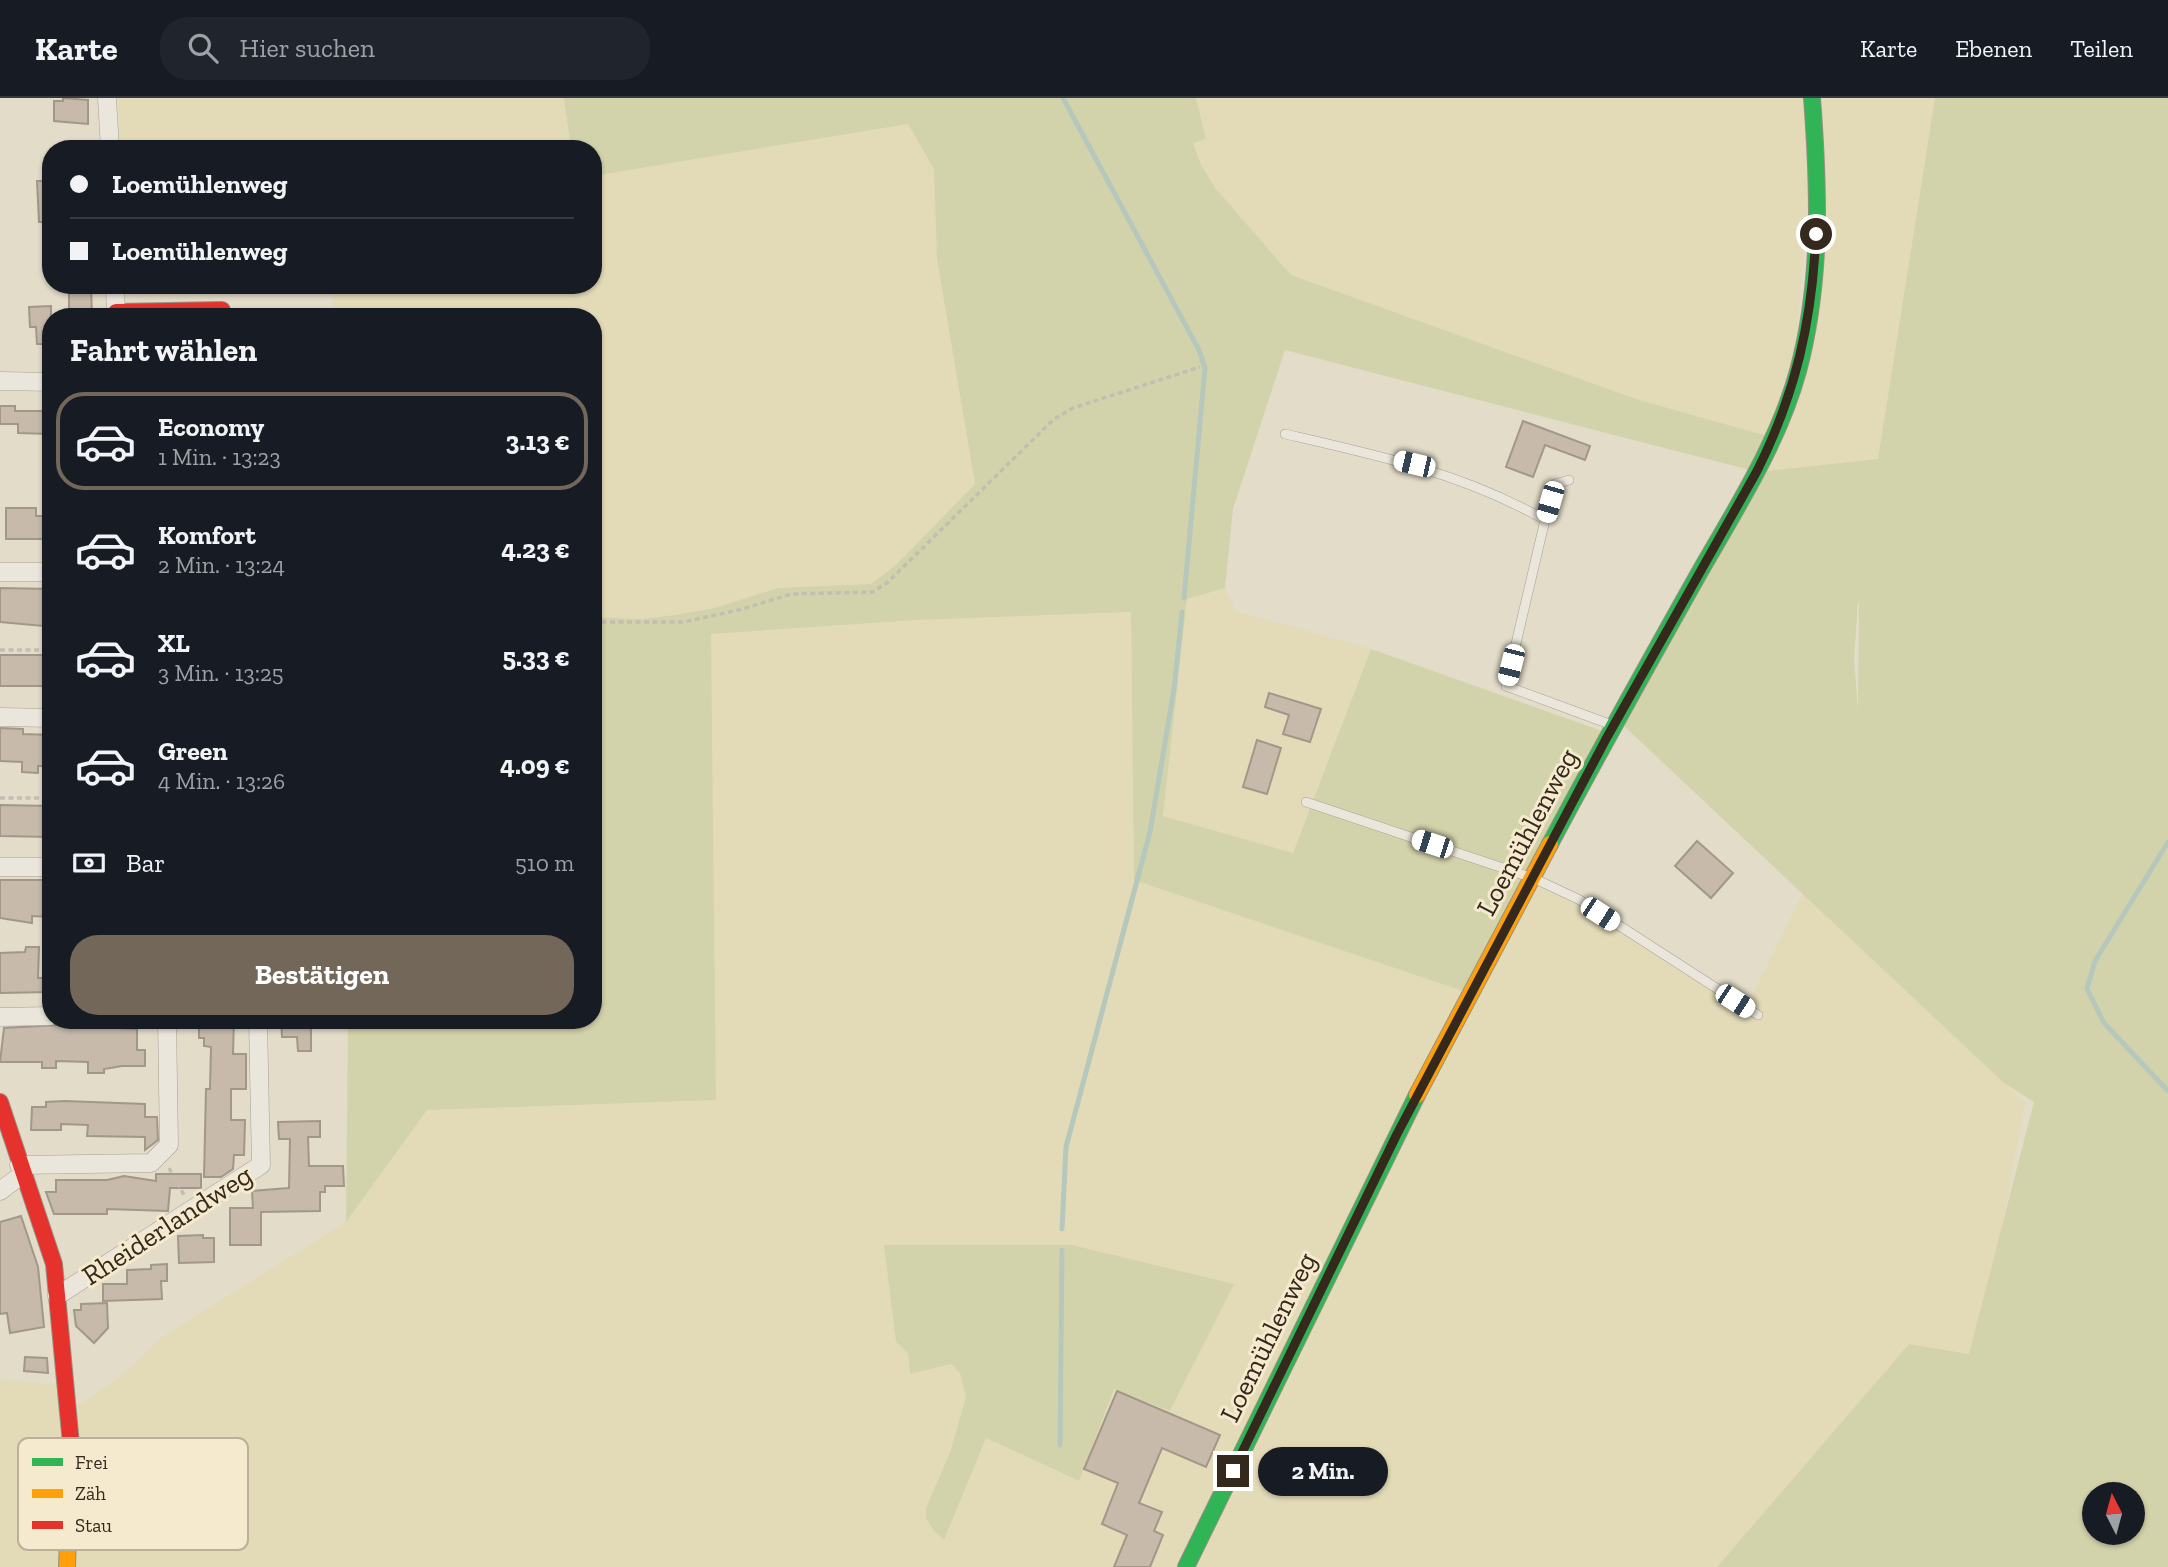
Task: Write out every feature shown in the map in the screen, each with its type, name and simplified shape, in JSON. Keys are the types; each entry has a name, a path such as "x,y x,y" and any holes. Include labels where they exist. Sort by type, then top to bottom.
{"street":[{"path":"107,98 109,140"},
{"name":"Loemühlenweg","path":"1186,1567 1397,1134 1614,726 1757,471 1778,428 1800,368 1814,288 1817,208 1812,98"},
{"path":"0,381 42,382"},
{"path":"0,572 42,572"},
{"path":"0,717 42,718"},
{"path":"0,867 42,867"},
{"path":"0,1017 42,1016"},
{"path":"0,1191 21,1169 151,1163 161,1154 169,1145 167,1029"},
{"name":"Rheiderlandweg","path":"57,1296 261,1165 258,1029"},
{"path":"0,1102 54,1264 70,1438"}],"lane":[{"path":"1285,434 1414,464 1507,498 1545,520"},
{"path":"1569,480 1555,484 1506,686 1614,726"},
{"path":"1306,802 1532,878 1577,899 1758,1015"}],"path":[{"path":"602,622 683,622 739,610 791,594 845,595 873,592 888,582 1054,419 1073,408 1200,366"},
{"path":"0,650 42,650"},
{"path":"0,798 42,798"},
{"path":"161,1154 192,1209"}],"shaded area":[{"path":"118,98 564,98 570,140 120,140"},
{"path":"1196,98 1803,98 1810,183 1795,351 1767,436 1636,399 1291,275 1216,189 1201,165 1193,143 1206,139"},
{"path":"1823,98 1935,98 1878,459 1766,471 1794,410"},
{"path":"908,124 934,168 937,259 975,484 895,566 871,584 778,588 714,608 675,615 641,619 602,617 602,308 333,308 332,294 602,294 602,175"},
{"path":"1225,588 1236,611 1371,649 1293,853 1163,816 1187,598"},
{"path":"1131,612 1134,880 1466,992 1179,1567 73,1567 74,1550 248,1550 248,1438 77,1438 78,1406 122,1375 162,1337 346,1222 427,1110 716,1099 710,634 916,620","holes":["1072,1245 1233,1284 1115,1388 1078,1481 986,1438 932,1494 951,1450 966,1397 960,1373 951,1364 910,1374 908,1353"]},
{"path":"1533,878 1578,899 1757,1014 1752,996 1808,882 2025,1103 1999,1241 1969,1354 1909,1344 1717,1567 1186,1567"},
{"path":"0,1379 61,1385 60,1438 18,1438 18,1550 59,1550 59,1567 0,1567"}],"green space":[{"path":"564,98 1196,98 1206,139 1193,143 1201,165 1216,189 1291,275 1636,399 1767,436 1750,470 1285,350 1233,509 1225,588 1187,599 1163,816 1293,853 1371,649 1605,732 1466,992 1134,880 1131,612 916,620 711,634 716,1100 427,1110 346,1222 348,1029 602,1029 602,617 641,619 675,615 714,608 778,588 871,584 895,566 975,484 937,259 934,169 908,124 602,175 602,140 570,140"},
{"path":"1935,98 2168,98 2168,1567 1717,1567 1909,1344 1969,1354 2034,1102 2004,1083 1624,726 1766,471 1878,459","holes":["1859,602 1858,710 1854,659"]},
{"path":"884,1245 1072,1245 1234,1284 1170,1411 1114,1389 1079,1481 986,1438 944,1540 926,1518 926,1508 951,1450 966,1397 960,1373 951,1364 910,1374 908,1353 896,1342"}],"building":[{"path":"63,98 88,100 88,124 54,121 54,101 63,101"},
{"path":"37,181 42,181 42,222 39,222"},
{"path":"69,294 91,294 92,308 69,308"},
{"path":"51,306 42,308 42,344 37,344 36,327 30,327 29,307"},
{"path":"0,406 15,406 15,411 42,411 42,434 18,433 18,424 0,424"},
{"path":"1523,421 1590,446 1585,460 1545,445 1533,477 1506,467"},
{"path":"6,508 36,508 36,516 42,516 42,539 6,539"},
{"path":"0,588 42,589 42,626 0,622"},
{"path":"0,655 42,655 42,686 0,686"},
{"path":"1269,693 1321,709 1310,742 1283,734 1289,715 1265,707"},
{"path":"0,728 23,729 23,734 42,735 42,766 38,766 38,773 22,772 22,762 0,761"},
{"path":"1257,740 1281,748 1267,794 1243,787"},
{"path":"0,805 42,806 42,837 0,836"},
{"path":"1697,841 1733,873 1711,898 1675,866"},
{"path":"0,880 42,880 42,917 32,916 32,923 0,918"},
{"path":"26,947 39,947 38,978 42,978 42,992 0,993 0,953 25,952"},
{"path":"42,1026 42,1029 137,1029 137,1050 145,1050 145,1066 122,1066 104,1069 104,1073 88,1073 88,1062 56,1061 56,1068 42,1068 42,1062 0,1062 4,1028"},
{"path":"199,1029 234,1029 233,1054 246,1054 246,1089 231,1089 231,1120 245,1120 244,1155 234,1155 233,1169 221,1177 204,1177 206,1089 210,1089 211,1047 204,1046 204,1038 199,1038"},
{"path":"282,1029 311,1029 311,1051 298,1051 297,1037 282,1037"},
{"path":"46,1102 145,1104 145,1117 157,1117 158,1140 145,1150 145,1137 87,1136 88,1125 61,1124 61,1130 31,1130 32,1107 46,1107"},
{"path":"320,1121 320,1137 308,1137 309,1166 343,1166 344,1186 325,1186 325,1192 320,1192 320,1211 261,1212 261,1245 230,1245 230,1208 253,1208 252,1191 289,1188 290,1139 279,1139 278,1122"},
{"path":"156,1174 201,1174 201,1188 170,1188 168,1211 107,1209 107,1214 54,1214 46,1192 56,1192 56,1180 107,1180 124,1176 156,1181"},
{"path":"21,1216 38,1267 44,1327 10,1333 7,1313 0,1314 0,1222"},
{"path":"203,1235 203,1238 214,1238 214,1262 179,1263 178,1236"},
{"path":"167,1264 167,1281 161,1281 162,1299 103,1301 103,1284 127,1284 127,1270 151,1269 151,1265"},
{"path":"107,1303 108,1328 94,1343 76,1326 74,1310 81,1310 81,1304"},
{"path":"25,1357 47,1358 48,1373 24,1371"},
{"path":"1117,1391 1220,1435 1206,1467 1162,1448 1139,1503 1162,1512 1154,1531 1163,1535 1150,1567 1114,1567 1127,1535 1102,1524 1118,1483 1084,1469"}],"waterway":[{"path":"1063,98 1199,350 1205,368 1184,598"},
{"path":"1062,1229 1066,1147 1150,832 1174,689 1182,612"},
{"path":"2168,842 2095,961 2087,989 2104,1023 2168,1091"},
{"path":"1060,1445 1062,1250"}],"traffic: fast":[{"path":"1550,844 1754,476 1789,398 1806,337 1815,270 1817,201 1812,98"},
{"path":"1186,1567 1417,1095"}],"traffic: slow":[{"path":"1417,1095 1550,844"},
{"path":"67,1567 68,1550"}],"traffic: jam":[{"path":"0,1102 54,1264 70,1438"}],"route":[{"path":"1233,1471 1397,1134 1606,739 1757,471 1778,428 1800,368 1814,288 1816,234"}]}
